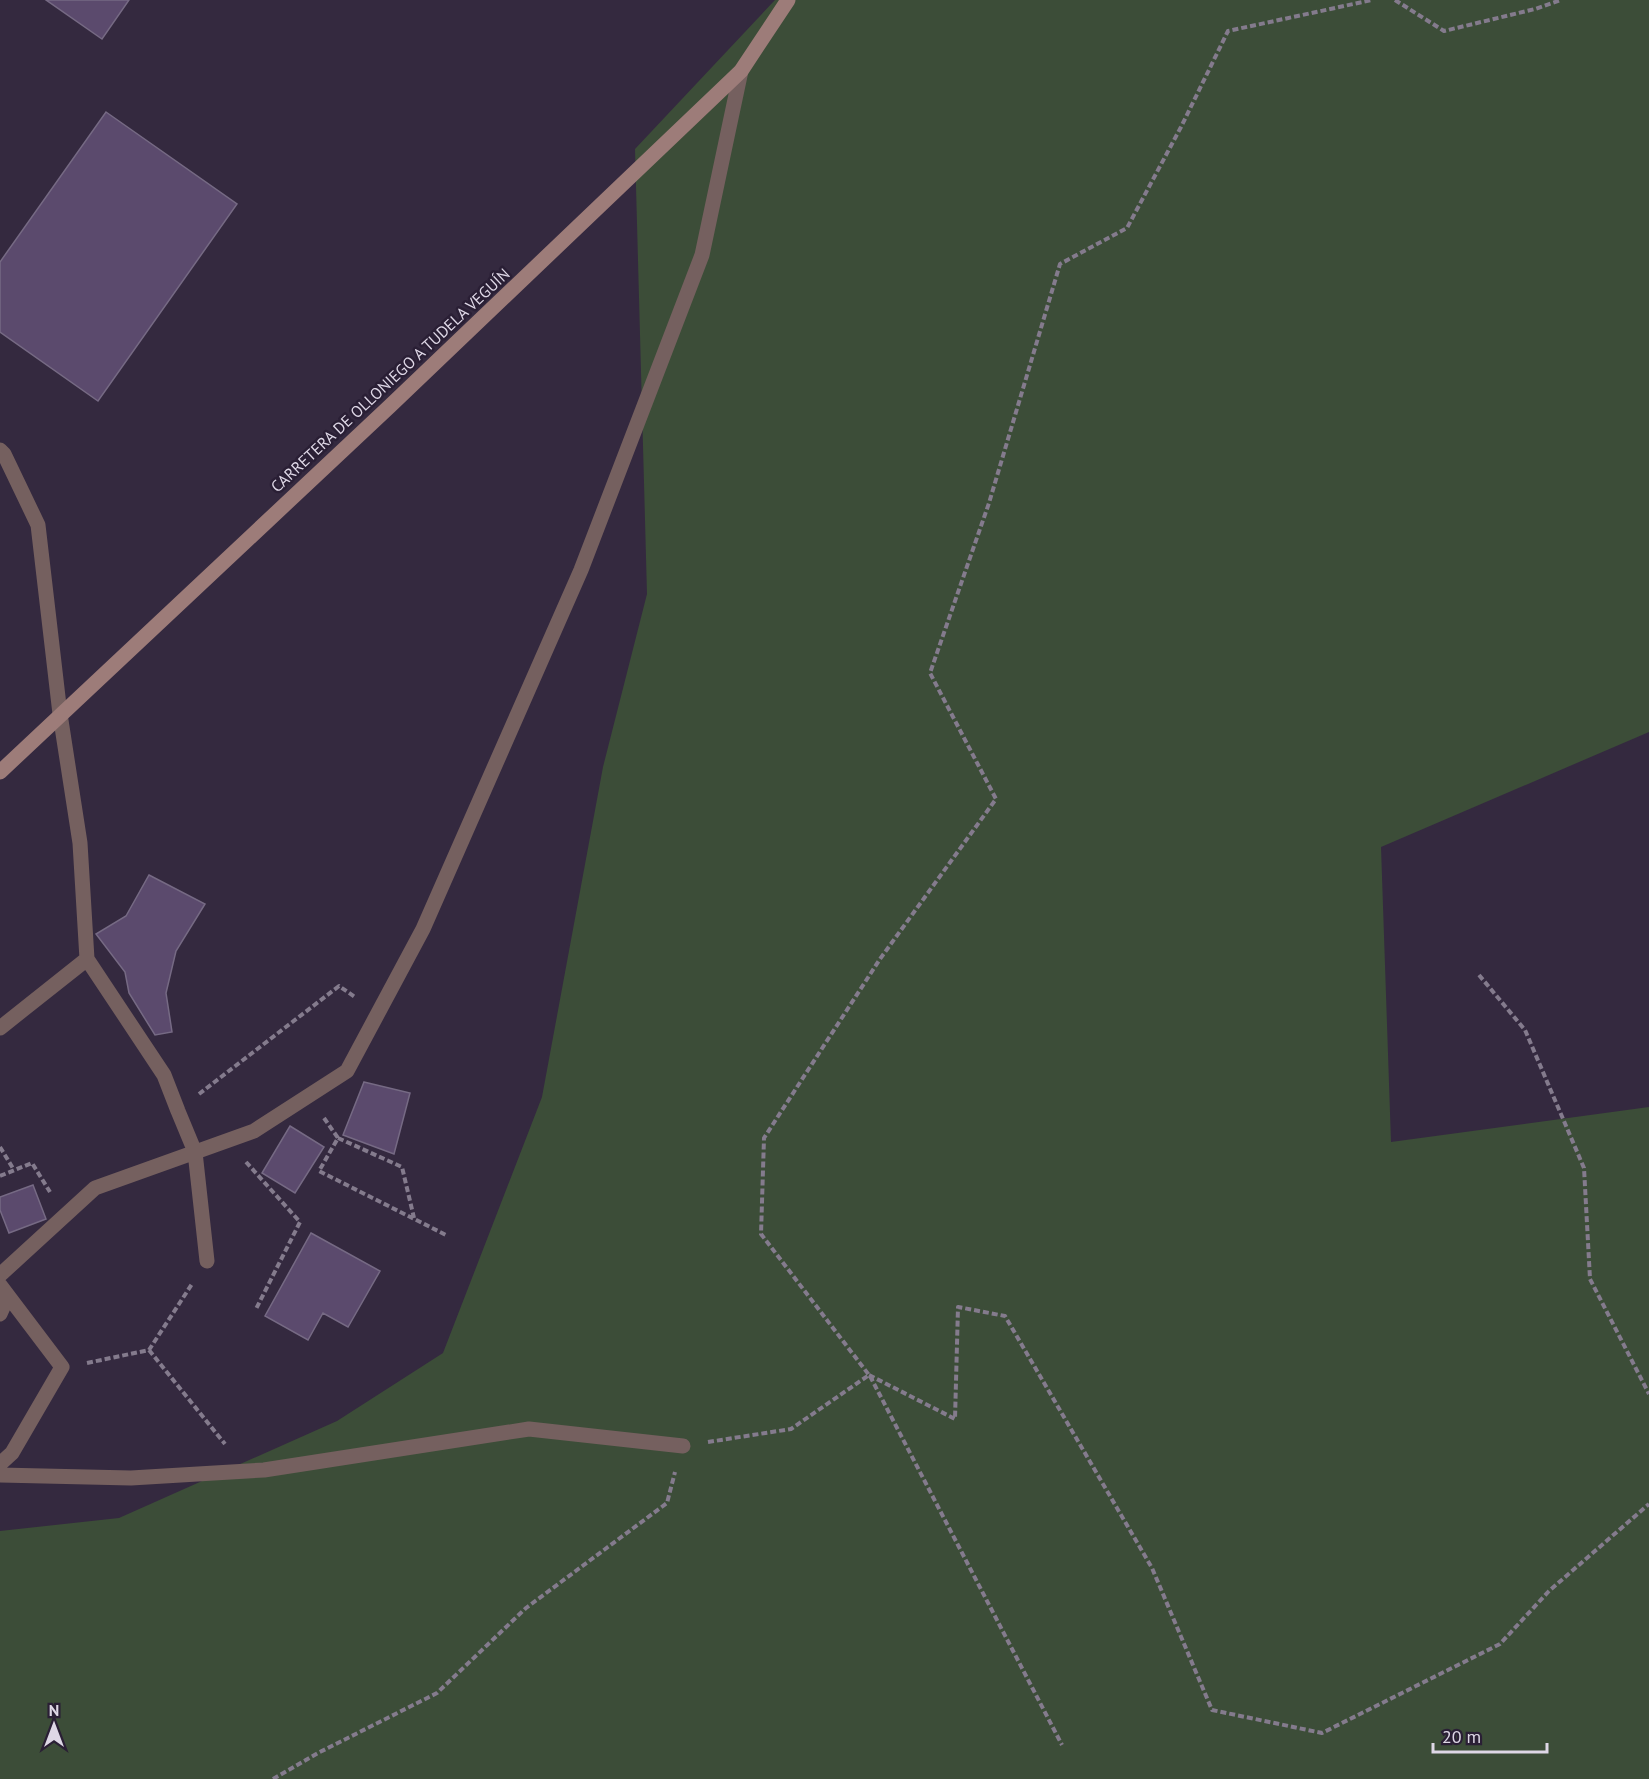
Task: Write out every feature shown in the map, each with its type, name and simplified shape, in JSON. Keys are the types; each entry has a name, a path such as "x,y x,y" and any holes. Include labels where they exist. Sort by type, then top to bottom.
{"street":[{"name":"CARRETERA DE OLLONIEGO A TUDELA VEGUÍN","path":"0,772 390,406 741,71 788,0"},
{"path":"0,1275 95,1188 254,1131 346,1071 423,929 590,549 702,255 741,71"},
{"path":"0,450 38,525 60,714 80,843 87,959 164,1075 195,1152 207,1262"},
{"path":"0,1028 87,959"},
{"path":"0,1314 4,1291"},
{"path":"0,1464 12,1452 62,1367 4,1291"},
{"path":"0,1476 131,1478 246,1471 529,1429 683,1446"}],"path":[{"path":"1062,1745 869,1375 762,1234 764,1138 880,959 996,799 930,673 989,503 1060,264 1127,228 1182,127 1228,31 1372,0"},
{"path":"1395,0 1444,31 1535,9 1561,0"},
{"path":"1479,975 1525,1030 1584,1168 1590,1279 1649,1394"},
{"path":"178,1111 339,986 378,1012"},
{"path":"309,1096 338,1138 402,1167 414,1219"},
{"path":"338,1138 319,1171 448,1236"},
{"path":"227,1141 300,1222 256,1309"},
{"path":"0,1147 15,1170"},
{"path":"0,1176 32,1163 64,1215"},
{"path":"62,1367 149,1350 207,1262"},
{"path":"869,1375 955,1419 958,1307 1005,1316 1152,1568 1212,1710 1322,1733 1500,1644 1550,1591 1649,1504"},
{"path":"149,1350 246,1471"},
{"path":"273,1779 318,1753 437,1694 526,1608 667,1503 683,1446 791,1429 869,1375"}],"green space":[{"path":"775,0 1649,0 1649,732 1381,847 1391,1142 1649,1107 1649,1779 0,1779 0,1531 119,1518 337,1421 443,1353 542,1097 603,767 647,594 635,149"}],"building":[{"path":"46,0 129,0 102,39"},
{"path":"106,112 237,204 98,401 0,332 0,262"},
{"path":"149,875 205,904 176,951 166,993 172,1032 155,1035 129,993 125,972 96,934 126,916"},
{"path":"364,1082 410,1093 394,1154 343,1135"},
{"path":"290,1126 324,1147 295,1193 262,1173"},
{"path":"33,1185 46,1219 9,1233 0,1210 0,1197"},
{"path":"311,1233 380,1271 348,1327 323,1313 308,1340 265,1316"}]}
